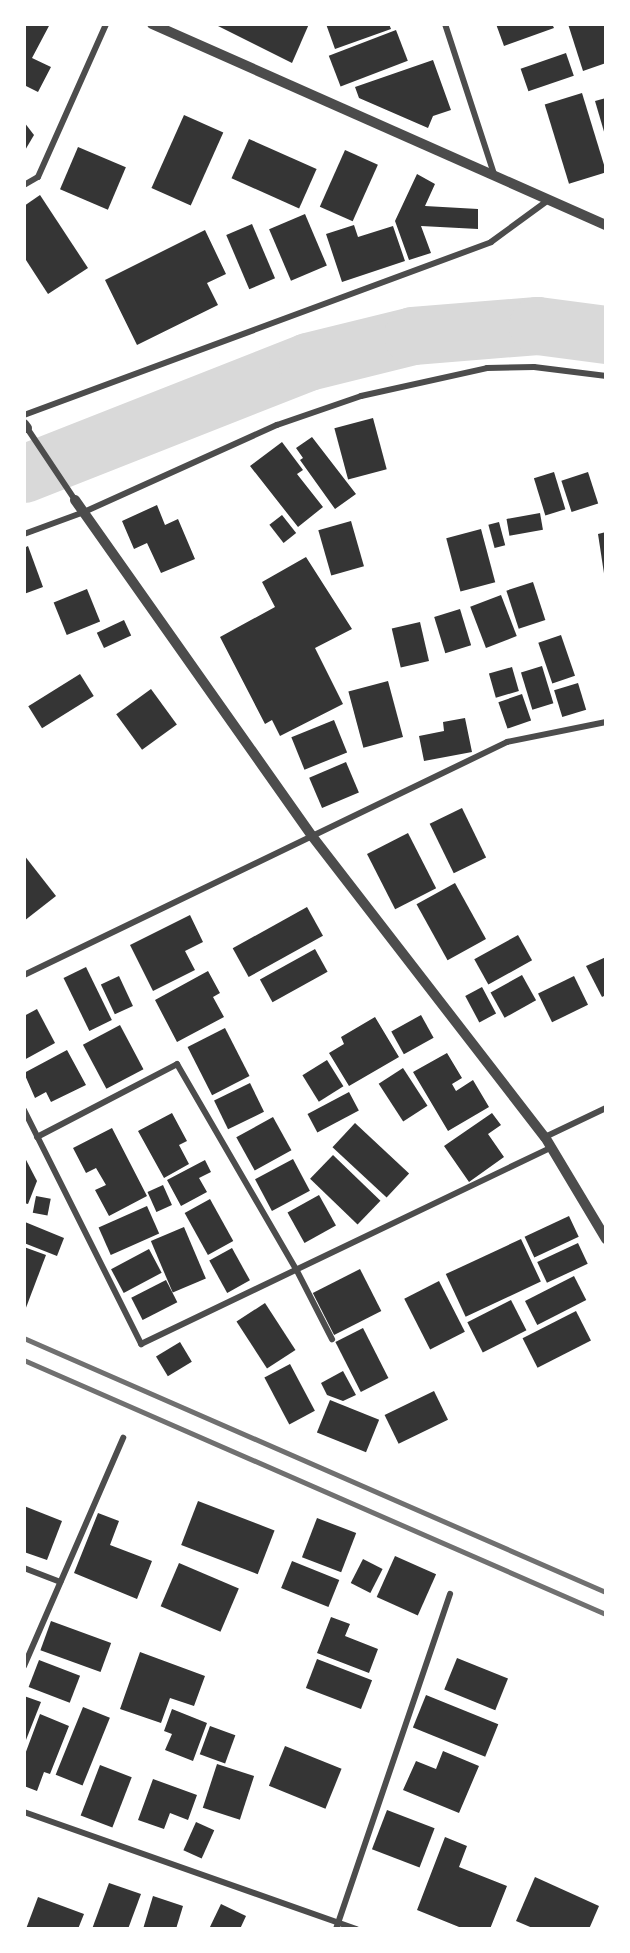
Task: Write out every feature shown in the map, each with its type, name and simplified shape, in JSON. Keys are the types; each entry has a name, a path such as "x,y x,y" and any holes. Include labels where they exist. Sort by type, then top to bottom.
{"street":[{"path":"24,185 38,177 106,24"},
{"path":"152,24 495,178 606,225"},
{"path":"445,24 495,178"},
{"path":"24,416 491,242 547,201"},
{"path":"24,534 84,512 277,424 361,396 487,368 534,367 606,376"},
{"path":"25,426 312,836 545,1137 606,1239"},
{"path":"24,975 507,742 606,722"},
{"path":"37,1137 177,1064 296,1269 332,1339"},
{"path":"545,1137 606,1108"},
{"path":"24,1110 141,1344 551,1148"},
{"path":"24,1666 123,1438"},
{"path":"24,1568 60,1582"},
{"path":"337,1926 450,1594"},
{"path":"24,1812 337,1926 357,1929"}],"building":[{"path":"24,24 50,24 32,58 51,67 38,92 24,85"},
{"path":"214,24 309,24 292,63"},
{"path":"326,24 389,24 391,29 335,49"},
{"path":"496,24 552,24 554,28 504,46"},
{"path":"568,24 606,24 606,63 583,71"},
{"path":"396,30 408,61 341,87 329,56"},
{"path":"566,53 574,76 528,91 521,69"},
{"path":"433,60 451,110 433,116 428,128 359,98 355,87"},
{"path":"582,93 606,172 569,184 545,104"},
{"path":"606,98 606,135 605,135 595,101"},
{"path":"184,115 223,132 191,206 151,188"},
{"path":"24,122 34,135 24,152"},
{"path":"249,139 317,169 299,208 232,178"},
{"path":"78,147 126,167 108,210 60,189"},
{"path":"345,150 378,165 353,221 320,207"},
{"path":"417,174 435,184 425,206 478,209 478,229 421,226 431,253 409,260 395,221"},
{"path":"40,195 88,268 48,294 24,257 24,206"},
{"path":"305,214 327,266 291,281 269,229"},
{"path":"252,224 275,278 249,289 226,235"},
{"path":"354,225 358,237 393,226 405,261 342,282 326,234"},
{"path":"205,230 226,274 207,283 218,305 137,345 105,280"},
{"path":"373,418 387,469 348,480 334,428"},
{"path":"312,437 356,494 335,509 300,460 303,458 296,448"},
{"path":"282,442 303,470 297,474 323,507 298,527 250,466"},
{"path":"554,472 565,509 545,515 534,478"},
{"path":"588,472 598,503 572,512 561,481"},
{"path":"157,505 165,525 178,519 195,559 161,573 147,543 134,549 122,521"},
{"path":"540,513 543,530 509,536 507,519"},
{"path":"282,515 296,533 284,543 269,525"},
{"path":"351,521 364,566 331,576 318,530"},
{"path":"499,522 505,545 495,548 488,525"},
{"path":"481,529 495,582 460,591 446,538"},
{"path":"606,532 606,580 605,580 598,534"},
{"path":"28,546 43,587 24,594 24,548"},
{"path":"306,557 352,629 315,648 343,704 280,736 272,720 265,724 220,637 275,607 262,582"},
{"path":"533,582 545,620 519,629 506,591"},
{"path":"87,589 100,621 67,635 54,602"},
{"path":"501,595 517,636 486,648 470,607"},
{"path":"460,609 471,645 445,653 434,617"},
{"path":"124,620 131,635 104,648 97,633"},
{"path":"420,622 429,661 401,667 392,629"},
{"path":"561,635 575,676 552,683 538,643"},
{"path":"542,666 553,703 532,710 521,672"},
{"path":"512,667 519,691 496,698 489,674"},
{"path":"80,674 94,696 42,728 28,706"},
{"path":"388,681 403,737 363,748 348,692"},
{"path":"578,683 586,710 562,717 554,690"},
{"path":"151,689 177,725 142,750 116,714"},
{"path":"522,694 531,720 507,729 498,702"},
{"path":"465,718 472,752 424,761 419,736 444,731 443,722"},
{"path":"334,720 347,752 304,770 291,737"},
{"path":"346,762 359,792 322,808 309,778"},
{"path":"462,808 486,857 454,873 430,824"},
{"path":"408,833 436,888 395,909 367,854"},
{"path":"24,855 56,896 24,921"},
{"path":"455,883 486,939 448,960 417,904"},
{"path":"307,907 323,936 249,977 233,948"},
{"path":"190,915 203,942 185,951 195,970 153,991 130,945"},
{"path":"518,935 532,960 488,985 474,959"},
{"path":"315,949 328,972 273,1002 260,980"},
{"path":"606,957 606,995 602,997 586,966"},
{"path":"86,967 112,1020 89,1031 64,978"},
{"path":"208,971 220,993 213,997 224,1017 177,1042 155,1000"},
{"path":"522,975 536,1000 505,1018 491,992"},
{"path":"119,976 133,1006 115,1014 101,984"},
{"path":"574,976 588,1005 552,1022 538,994"},
{"path":"482,987 496,1013 479,1022 465,996"},
{"path":"37,1009 55,1043 24,1060 24,1016"},
{"path":"421,1015 434,1038 404,1054 391,1031"},
{"path":"375,1017 399,1057 349,1086 329,1053 344,1044 341,1037"},
{"path":"120,1025 143,1069 106,1089 83,1045"},
{"path":"225,1028 250,1076 212,1095 188,1047"},
{"path":"67,1050 86,1085 51,1102 46,1092 35,1098 24,1073"},
{"path":"447,1053 462,1078 452,1084 456,1091 473,1080 489,1107 448,1131 413,1072"},
{"path":"327,1060 343,1086 319,1102 302,1075"},
{"path":"403,1068 428,1106 403,1122 379,1084"},
{"path":"250,1083 264,1112 228,1129 214,1101"},
{"path":"349,1092 359,1111 317,1133 308,1114"},
{"path":"172,1113 187,1141 179,1145 189,1164 164,1178 138,1131"},
{"path":"492,1113 501,1125 488,1134 504,1157 469,1182 444,1146"},
{"path":"273,1117 291,1150 255,1171 236,1137"},
{"path":"355,1123 409,1173 387,1198 332,1147"},
{"path":"112,1128 147,1196 109,1216 95,1190 106,1185 96,1168 86,1173 73,1148"},
{"path":"333,1155 380,1201 358,1225 310,1179"},
{"path":"24,1156 37,1181 28,1204 24,1203"},
{"path":"293,1159 310,1191 272,1211 255,1179"},
{"path":"205,1160 211,1172 199,1178 207,1192 181,1206 167,1180"},
{"path":"163,1185 172,1205 156,1212 147,1192"},
{"path":"319,1195 336,1226 304,1243 288,1212"},
{"path":"36,1196 51,1199 47,1216 33,1213"},
{"path":"210,1199 233,1241 208,1255 185,1213"},
{"path":"147,1206 159,1233 111,1255 99,1228"},
{"path":"569,1216 579,1237 534,1258 525,1237"},
{"path":"25,1222 64,1238 57,1256 24,1243"},
{"path":"184,1227 206,1279 173,1293 151,1241"},
{"path":"521,1239 541,1282 466,1317 446,1274"},
{"path":"578,1243 588,1264 547,1283 537,1262"},
{"path":"24,1247 46,1255 24,1313"},
{"path":"232,1248 250,1280 227,1293 209,1261"},
{"path":"149,1249 162,1273 124,1293 111,1269"},
{"path":"360,1269 381,1311 334,1335 313,1293"},
{"path":"574,1276 586,1300 537,1325 525,1301"},
{"path":"166,1280 177,1302 143,1320 131,1298"},
{"path":"439,1281 465,1332 430,1349 404,1299"},
{"path":"511,1300 526,1330 483,1353 467,1322"},
{"path":"265,1303 295,1350 267,1368 236,1322"},
{"path":"576,1311 591,1340 538,1368 523,1338"},
{"path":"363,1328 388,1378 361,1392 335,1342"},
{"path":"180,1342 192,1362 168,1376 156,1356"},
{"path":"290,1364 315,1411 289,1424 264,1378"},
{"path":"343,1371 356,1395 343,1401 327,1395 321,1383"},
{"path":"434,1391 448,1420 399,1444 385,1415"},
{"path":"330,1400 379,1420 366,1452 317,1432"},
{"path":"198,1501 275,1530 258,1574 181,1545"},
{"path":"24,1506 62,1521 47,1560 24,1552"},
{"path":"98,1513 119,1521 110,1545 152,1561 137,1599 74,1573"},
{"path":"317,1518 356,1533 341,1572 302,1557"},
{"path":"395,1556 436,1574 418,1615 377,1597"},
{"path":"363,1559 383,1569 370,1593 351,1583"},
{"path":"292,1561 339,1580 328,1607 281,1588"},
{"path":"179,1563 239,1588 220,1632 161,1606"},
{"path":"331,1617 350,1624 345,1636 378,1649 369,1673 317,1653"},
{"path":"51,1621 111,1643 101,1672 40,1650"},
{"path":"140,1652 205,1676 194,1706 170,1698 161,1723 120,1709"},
{"path":"457,1658 508,1679 495,1710 444,1690"},
{"path":"317,1659 372,1680 361,1709 306,1688"},
{"path":"39,1660 80,1676 70,1703 29,1687"},
{"path":"426,1695 498,1724 485,1757 413,1727"},
{"path":"24,1696 41,1702 24,1745"},
{"path":"83,1707 110,1718 83,1786 56,1775"},
{"path":"172,1709 207,1723 193,1761 165,1750 172,1734 164,1731"},
{"path":"40,1714 69,1726 50,1774 44,1772 37,1791 24,1786 24,1757"},
{"path":"210,1726 235,1735 225,1763 200,1754"},
{"path":"285,1746 342,1769 325,1809 269,1786"},
{"path":"443,1751 479,1766 459,1813 403,1790 416,1761 436,1769"},
{"path":"217,1764 254,1776 240,1820 203,1808"},
{"path":"100,1765 132,1777 112,1828 81,1815"},
{"path":"153,1779 197,1795 188,1820 170,1813 164,1829 138,1820"},
{"path":"387,1810 435,1828 420,1867 372,1849"},
{"path":"196,1822 214,1830 202,1858 183,1850"},
{"path":"445,1837 467,1846 459,1867 507,1886 490,1929 464,1929 417,1910"},
{"path":"535,1877 599,1906 589,1929 535,1929 516,1921"},
{"path":"109,1883 141,1894 128,1929 92,1929"},
{"path":"153,1896 183,1906 176,1929 143,1929"},
{"path":"38,1897 84,1914 78,1929 26,1929"},
{"path":"221,1904 246,1916 240,1929 209,1929"}],"waterway":[{"path":"24,474 308,362 413,336 538,326 606,335"}],"railway":[{"path":"24,1338 606,1592"},
{"path":"24,1360 606,1614"}]}
